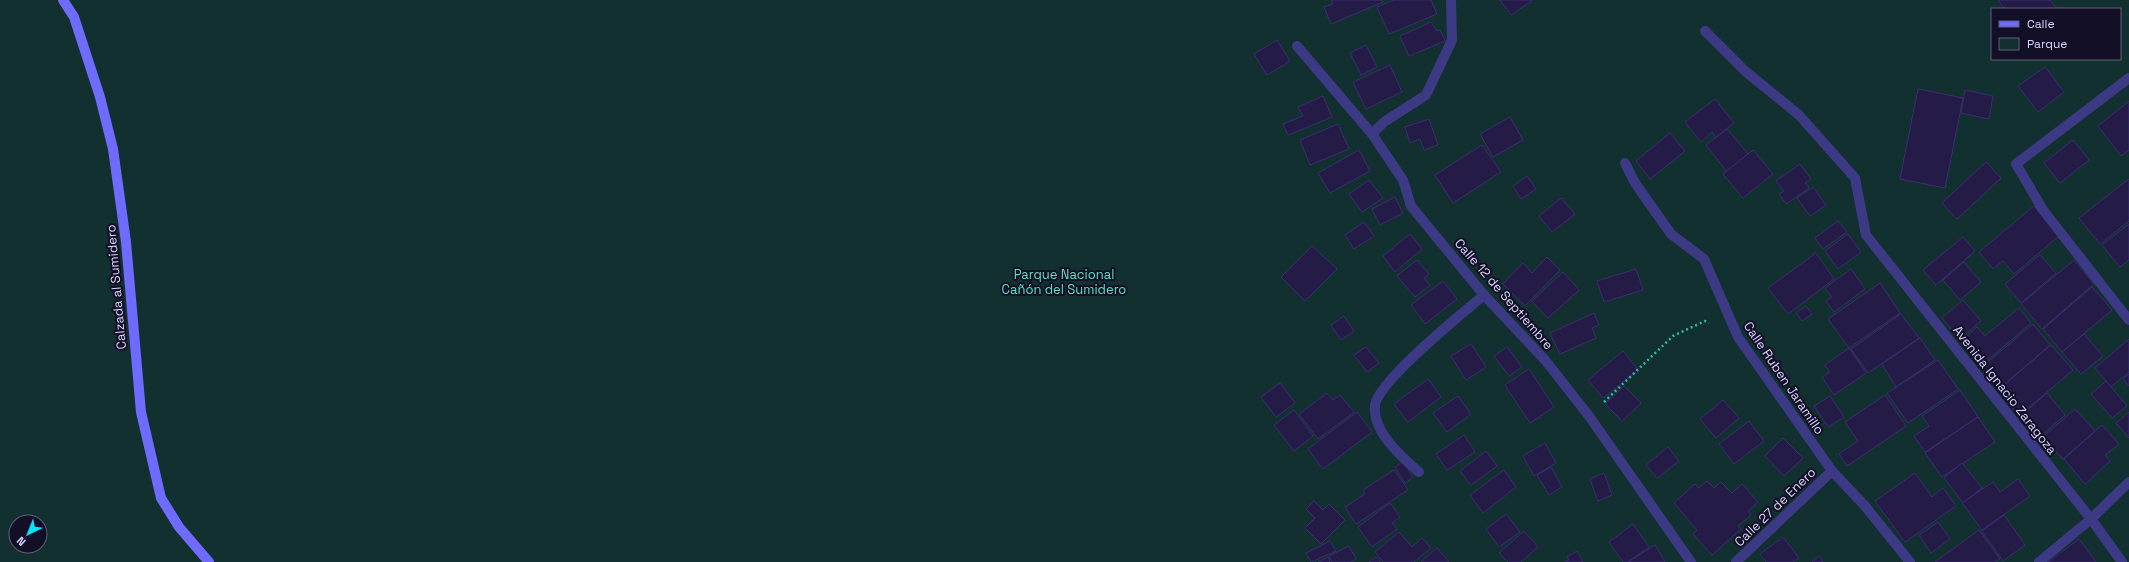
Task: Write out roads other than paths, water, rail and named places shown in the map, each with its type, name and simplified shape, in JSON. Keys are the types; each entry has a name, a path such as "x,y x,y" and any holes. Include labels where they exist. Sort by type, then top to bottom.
{"main road":[{"name":"Calzada al Sumidero","path":"63,0 76,24 100,97 113,149 126,242 141,412 161,498 179,527 208,562"}],"street":[{"path":"1372,134 1384,122 1426,94 1452,40 1451,0"},
{"name":"Avenida Ignacio Zaragoza","path":"1705,30 1745,71 1799,115 1855,178 1866,235 2091,519 2122,562"},
{"name":"Calle 12 de Septiembre","path":"1297,46 1372,134 1403,180 1411,206 1484,295 1545,360 1589,416 1691,562"},
{"path":"2129,78 2016,164 2043,210 2129,320"},
{"name":"Calle Ruben Jaramillo","path":"1625,163 1635,183 1671,234 1704,259 1738,337 1832,471 1865,506 1910,562"},
{"path":"1419,472 1393,450 1376,420 1375,404 1388,383 1416,354 1484,295"},
{"name":"Calle 27 de Enero","path":"1736,562 1832,471"},
{"path":"2039,562 2091,519 2129,482"}],"park label":[{"name":"Parque Nacional Cañón del Sumidero","path":"1064,282"}]}
